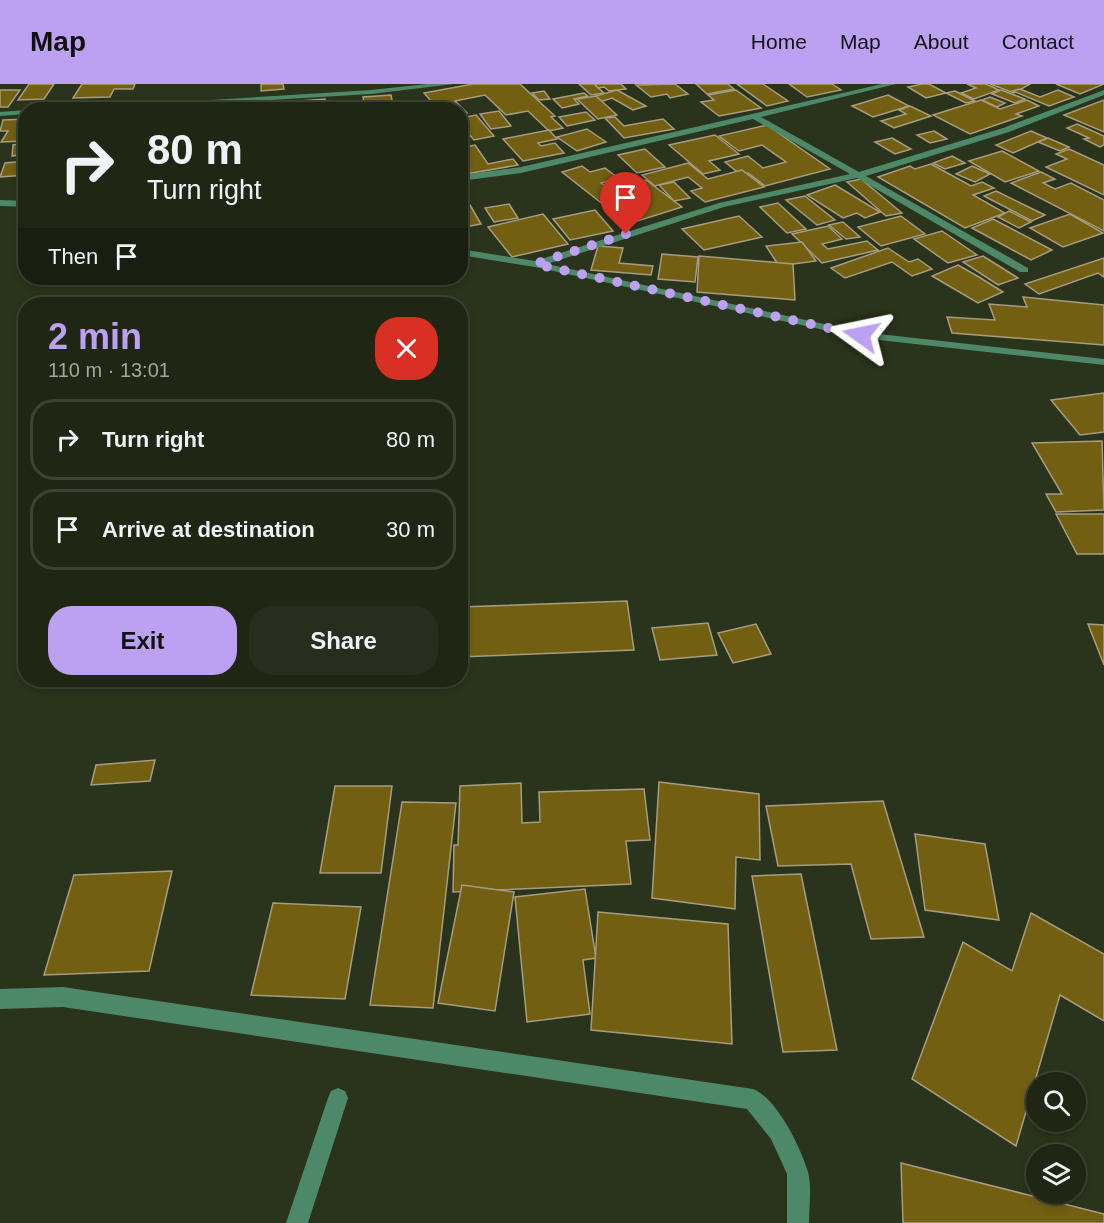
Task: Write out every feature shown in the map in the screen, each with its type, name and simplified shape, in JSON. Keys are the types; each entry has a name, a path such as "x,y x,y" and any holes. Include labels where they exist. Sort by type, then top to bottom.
{"street":[{"path":"194,102 371,92 450,84"},
{"path":"468,177 521,170 892,84"},
{"path":"535,264 712,207 857,175 917,159 1006,130 1104,92"},
{"path":"0,114 18,113"},
{"path":"754,116 1024,270"},
{"path":"0,203 18,204"},
{"path":"468,253 535,264 861,335 1104,362"},
{"path":"0,999 63,997 753,1099 778,1131 798,1173 798,1223"},
{"path":"297,1223 338,1098"}],"building":[{"path":"29,84 54,84 44,99 18,100"},
{"path":"82,84 135,84 133,89 114,89 110,97 73,98"},
{"path":"261,84 283,84 284,89 261,91"},
{"path":"473,84 520,84 555,116 551,117 563,128 549,131 528,111 506,115 485,95 456,102 432,102 424,93"},
{"path":"579,84 594,84 604,93 591,95"},
{"path":"595,84 621,84 626,89 609,91 604,87 598,88"},
{"path":"675,84 688,94 670,98 667,94 651,97 636,85"},
{"path":"696,84 728,84 734,89 707,94"},
{"path":"737,84 763,84 788,101 767,106"},
{"path":"789,84 832,84 841,90 807,97"},
{"path":"929,84 946,93 926,98 908,87"},
{"path":"967,84 986,84 999,90 974,99 961,93 976,88"},
{"path":"990,84 1030,84 1014,93"},
{"path":"1056,84 1104,84 1080,94"},
{"path":"1020,89 1040,97 1058,90 1074,97 1049,106 1013,91"},
{"path":"0,90 20,90 8,107 0,107"},
{"path":"617,90 646,106 633,110 612,98 600,102 592,97"},
{"path":"736,90 761,108 719,116 701,102 714,100 708,95"},
{"path":"1001,90 1025,99 1015,103 992,94"},
{"path":"544,91 550,99 539,100 532,93"},
{"path":"955,91 975,101 966,103 946,93"},
{"path":"584,93 588,96 574,99 579,104 562,108 553,99"},
{"path":"391,95 392,102 364,102 363,97"},
{"path":"888,95 909,106 873,117 852,106"},
{"path":"596,96 617,115 598,119 577,99"},
{"path":"990,97 1005,103 997,107 982,100"},
{"path":"325,99 326,102 285,102"},
{"path":"981,100 1000,109 1027,100 1039,106 1016,114 1022,116 970,134 933,115"},
{"path":"1104,100 1104,132 1064,115"},
{"path":"910,106 931,116 894,128 881,121 906,114 899,110"},
{"path":"499,111 511,126 491,129 480,114"},
{"path":"586,112 595,120 567,126 559,117"},
{"path":"476,115 494,136 474,140 468,133 468,116"},
{"path":"615,117 624,126 663,119 674,129 624,138 605,118"},
{"path":"18,119 18,141 1,142 8,131 0,131 3,120"},
{"path":"1077,124 1104,136 1104,145 1100,147 1084,139 1089,138 1067,128"},
{"path":"767,125 830,169 765,186 748,173 741,175 725,162 748,156 763,168 786,162 762,145 739,151 719,136"},
{"path":"587,129 606,142 577,151 557,137"},
{"path":"549,130 557,139 538,143 541,146 555,143 564,153 523,161 503,139"},
{"path":"934,131 947,139 930,143 917,135"},
{"path":"1031,131 1047,138 1013,153 996,145"},
{"path":"715,135 739,154 709,161 720,170 703,174 669,145"},
{"path":"892,138 911,149 895,154 875,142"},
{"path":"1048,138 1069,147 1060,151 1038,142"},
{"path":"18,144 18,155 12,156 13,145"},
{"path":"475,145 488,164 513,159 518,165 468,174 468,146"},
{"path":"645,149 665,167 637,173 618,155"},
{"path":"1069,149 1104,165 1104,195 1046,167 1067,159 1056,154"},
{"path":"1002,151 1039,171 1005,182 969,161"},
{"path":"952,156 965,163 945,169 933,163"},
{"path":"18,162 18,176 0,177 5,163"},
{"path":"688,163 708,179 742,170 764,187 705,202 691,191 702,188 688,177 655,186 642,175"},
{"path":"931,164 971,186 982,182 994,188 973,195 1005,213 965,228 878,177 910,166 915,169"},
{"path":"582,166 590,172 605,168 618,178 601,183 621,198 639,192 629,185 646,180 682,207 628,224 562,172"},
{"path":"972,166 990,174 975,182 956,174"},
{"path":"1041,172 1055,179 1043,183 1055,189 1071,183 1104,200 1104,231 1011,183"},
{"path":"861,179 902,213 886,216 847,182"},
{"path":"674,182 690,198 674,201 659,185"},
{"path":"835,185 880,212 865,218 857,213 843,218 807,195"},
{"path":"996,191 1045,215 1032,221 984,196"},
{"path":"805,196 835,220 817,225 786,200"},
{"path":"778,203 806,229 787,233 760,207"},
{"path":"509,204 518,218 494,222 485,208"},
{"path":"468,205 470,205 481,224 468,226"},
{"path":"595,210 613,231 570,240 553,219"},
{"path":"1009,211 1031,222 1019,228 998,217"},
{"path":"543,214 568,244 512,257 488,227"},
{"path":"1070,214 1103,233 1063,247 1030,228"},
{"path":"739,216 762,237 704,250 682,229"},
{"path":"901,216 925,234 881,246 858,227"},
{"path":"993,219 1052,250 1031,260 972,228"},
{"path":"843,222 860,237 846,239 829,225"},
{"path":"828,226 842,239 822,244 828,249 867,241 878,250 822,263 792,234"},
{"path":"942,231 977,255 948,263 914,239"},
{"path":"802,242 816,261 779,266 766,246"},
{"path":"598,246 623,248 619,263 653,266 651,275 591,270"},
{"path":"888,248 909,262 918,259 932,269 912,276 892,262 845,278 831,268"},
{"path":"662,254 698,257 695,282 658,279"},
{"path":"699,256 793,264 795,300 697,292"},
{"path":"983,256 1018,278 998,285 963,262"},
{"path":"1104,258 1104,277 1098,273 1039,294 1025,284"},
{"path":"958,265 1003,292 978,303 932,276"},
{"path":"1023,297 1104,305 1104,345 952,333 947,317 995,320 989,304 1027,307"},
{"path":"1104,393 1104,432 1080,435 1051,400"},
{"path":"1102,441 1104,510 1056,512 1046,494 1062,494 1032,443"},
{"path":"1056,514 1104,514 1104,554 1077,554"},
{"path":"627,601 634,650 468,657 468,607"},
{"path":"708,623 717,655 660,660 652,628"},
{"path":"756,624 771,654 733,663 718,633"},
{"path":"1088,624 1104,625 1104,665"},
{"path":"155,760 150,781 91,785 96,765"},
{"path":"659,782 759,794 760,860 736,857 735,909 652,898"},
{"path":"521,783 522,823 540,822 539,792 644,789 650,840 626,841 631,884 453,892 454,845 458,845 460,786"},
{"path":"335,786 392,786 381,873 320,873"},
{"path":"883,801 924,937 871,939 851,864 778,866 766,806"},
{"path":"402,802 456,803 433,1008 370,1005"},
{"path":"915,834 985,844 999,920 925,910"},
{"path":"172,871 149,971 44,975 74,875"},
{"path":"801,874 837,1050 783,1052 752,876"},
{"path":"462,885 514,892 495,1011 438,1003"},
{"path":"585,889 596,958 583,960 590,1014 527,1022 515,897"},
{"path":"273,903 361,907 345,999 251,995"},
{"path":"598,912 728,924 732,1044 591,1030"},
{"path":"1031,913 1104,954 1104,1021 1060,995 1038,1072 1026,1072 1026,1112 1016,1146 912,1079 963,942 1012,971"},
{"path":"901,1163 1026,1194 1026,1204 1064,1204 1104,1214 1104,1223 903,1223"}],"route":[{"path":"626,234 535,264 861,335"}]}
